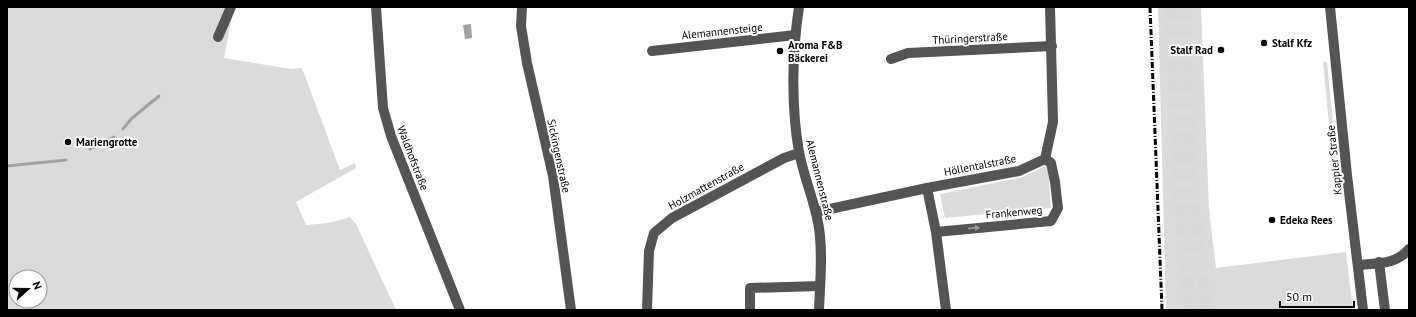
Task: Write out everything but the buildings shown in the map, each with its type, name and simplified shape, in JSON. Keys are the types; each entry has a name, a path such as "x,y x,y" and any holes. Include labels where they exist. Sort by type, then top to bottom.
{"street":[{"path":"218,37 231,7"},
{"name":"Waldhofstraße","path":"376,7 383,108 391,136 460,310"},
{"name":"Sickingenstraße","path":"522,7 521,26 527,63 553,176 571,310"},
{"name":"Alemannenstraße","path":"799,7 795,35 795,116 799,153 816,212 820,241 819,310"},
{"path":"1048,161 1053,122 1050,7"},
{"name":"Kappler Straße","path":"1330,7 1363,310"},
{"name":"Alemannensteige","path":"652,51 795,35"},
{"name":"Thüringerstraße","path":"891,59 908,53 1052,46"},
{"name":"Holzmattenstraße","path":"647,310 649,251 654,233 672,218 784,158 799,153"},
{"name":"Höllentalstraße","path":"816,212 927,188 1019,171 1048,161"},
{"name":"Frankenweg","path":"936,232 1051,221 1058,208 1055,182 1048,161"},
{"path":"927,188 936,232 946,310"},
{"path":"1358,265 1393,261 1405,254 1409,249"},
{"path":"1379,262 1385,310"},
{"path":"750,310 750,288 820,286"}],"shaded area":[{"path":"7,7 228,7 232,17 224,58 291,69 302,68 340,170 355,163 356,168 296,202 306,225 329,223 350,217 356,224 396,310 7,310"},
{"path":"1158,7 1201,7 1209,209 1216,268 1346,252 1353,310 1166,310"},
{"path":"471,24 472,38 465,39 463,25"},
{"path":"1323,62 1327,62 1333,123 1329,124"},
{"path":"1330,132 1334,132 1337,160 1333,161"},
{"path":"1045,166 1048,171 1051,208 945,218 940,194 1023,177"}],"waterway":[{"path":"123,129 131,119 159,96"},
{"path":"90,149 114,137"},
{"path":"7,166 66,160"}],"tunnel":[{"path":"1171,7 1179,197 1191,310"},
{"path":"1184,7 1191,190 1206,310"}],"railway":[{"path":"1150,7 1162,310"}],"place":[{"name":"Stalf Kfz","path":"1264,43"},
{"name":"Stalf Rad","path":"1221,50"},
{"name":"Aroma F&B Bäckerei","path":"780,51"},
{"name":"Mariengrotte","path":"68,142"},
{"name":"Edeka Rees","path":"1272,220"}]}
